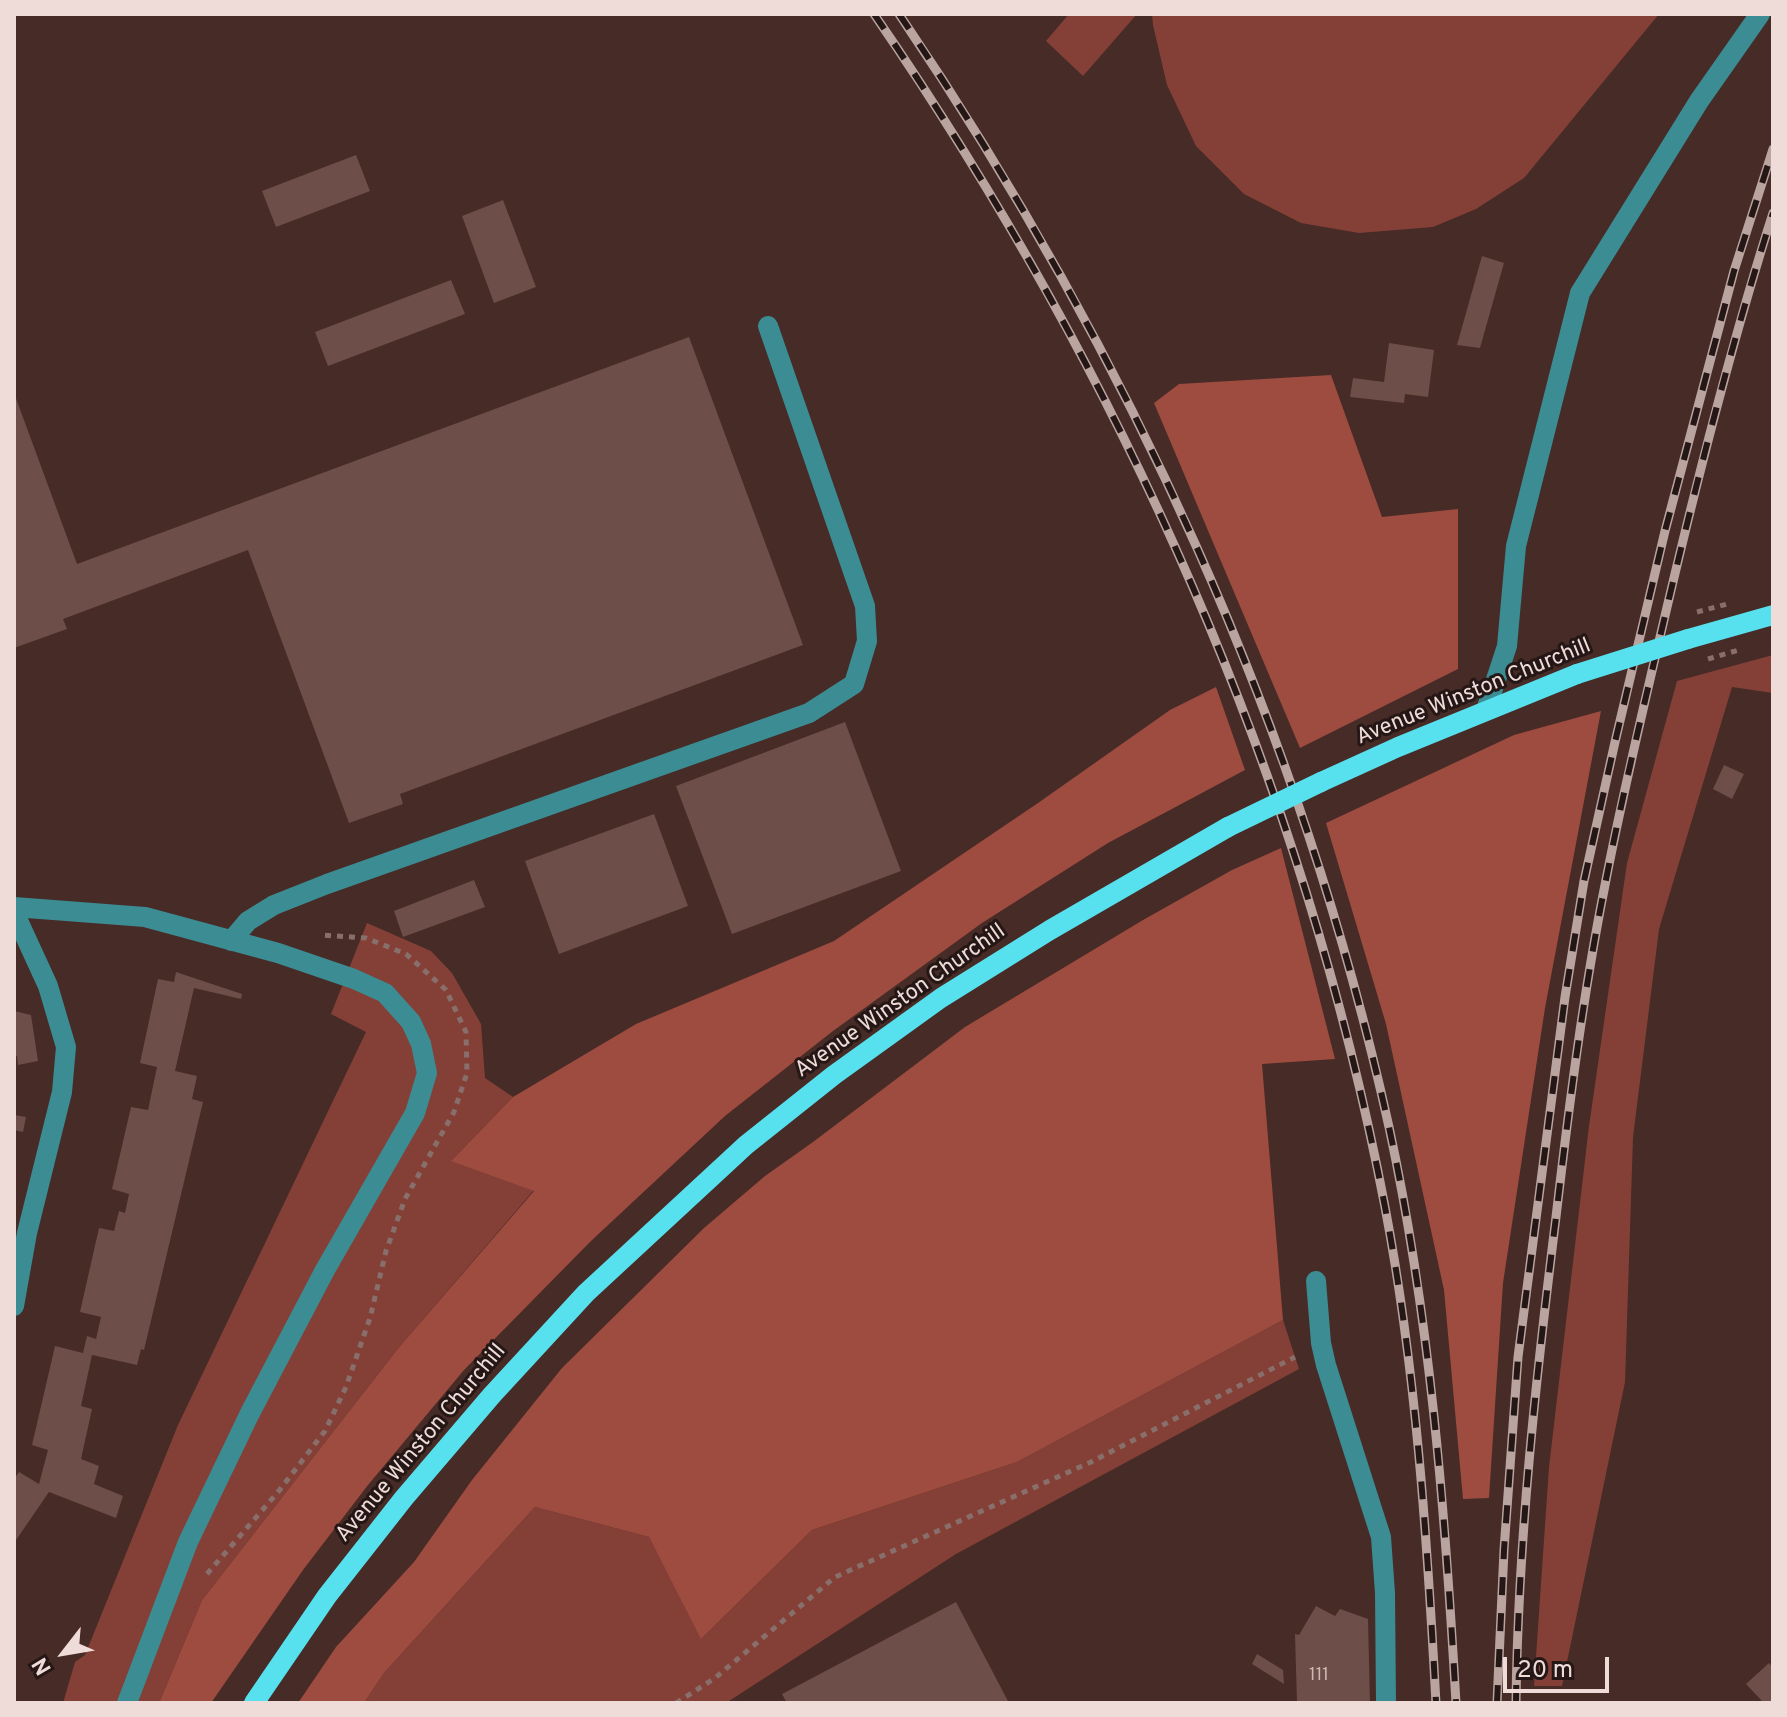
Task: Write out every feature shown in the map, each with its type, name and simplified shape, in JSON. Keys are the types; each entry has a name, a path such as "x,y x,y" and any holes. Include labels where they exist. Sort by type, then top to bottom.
{"main road":[{"name":"Avenue Winston Churchill","path":"254,1703 327,1596 404,1498 492,1395 586,1293 746,1145 834,1075 941,998 1228,827 1321,782 1577,674 1773,615"}],"street":[{"path":"1486,710 1507,646 1516,546 1580,293 1699,101 1760,14"},
{"path":"231,941 248,921 274,905 809,713 854,684 867,641 865,606 768,326"},
{"path":"14,1306 20,1232 42,1170 62,1092 66,1047 48,986 14,910 145,917 278,953 342,974 385,993 411,1022 421,1044 427,1073 415,1113 318,1283 250,1413 188,1542 127,1703"},
{"path":"1316,1281 1326,1365 1381,1537 1386,1703"}],"path":[{"path":"202,1585 230,1546 278,1492 325,1431 346,1387 370,1318 386,1251 405,1199 454,1112 467,1073 466,1032 446,990 406,954 366,938 310,935"},
{"path":"676,1703 715,1678 835,1577 1091,1462 1321,1343"}],"shaded area":[{"path":"1069,14 1137,14 1083,76 1046,41"},
{"path":"1152,14 1659,14 1524,178 1476,209 1433,227 1359,233 1301,223 1244,194 1196,146 1167,85"},
{"path":"1331,375 1382,517 1458,509 1458,669 1300,748 1154,403 1179,384"},
{"path":"1773,655 1773,693 1732,687 1659,929 1633,1137 1625,1382 1562,1686 1534,1686 1549,1467 1589,1126 1627,863 1677,681"},
{"path":"1216,687 1245,770 1108,843 982,923 833,1031 725,1116 591,1241 464,1370 368,1485 303,1570 211,1703 159,1703 202,1600 400,1346 534,1191 451,1161 513,1097 636,1024 834,941 1170,710"},
{"path":"1601,711 1545,1008 1503,1283 1489,1498 1463,1499 1444,1290 1386,1024 1326,823 1514,735"},
{"path":"1281,848 1335,1059 1262,1064 1283,1320 1017,1462 812,1530 701,1639 649,1537 535,1507 384,1673 364,1703 298,1703 336,1647 414,1562 472,1480 562,1368 704,1228 765,1176 965,1027 1143,920 1232,870"},
{"path":"367,923 431,951 452,973 481,1024 485,1078 513,1097 452,1160 534,1190 400,1346 202,1600 159,1703 63,1703 75,1662 85,1655 178,1425 366,1032 331,1014"},
{"path":"1283,1320 1299,1369 956,1554 726,1703 364,1703 384,1673 535,1507 649,1537 702,1638 812,1530 1017,1462"}],"building":[{"path":"356,155 370,191 276,227 262,191"},
{"path":"503,200 536,287 494,303 462,216"},
{"path":"1482,256 1504,263 1480,348 1457,345"},
{"path":"451,280 465,314 328,366 315,332"},
{"path":"689,337 803,645 400,794 403,804 349,823 248,550 63,619 67,629 14,648 14,393 77,564"},
{"path":"1389,343 1434,350 1428,397 1405,394 1404,403 1350,397 1353,378 1384,382"},
{"path":"845,722 901,871 732,934 676,786"},
{"path":"1724,765 1744,774 1732,799 1713,789"},
{"path":"654,814 688,906 559,954 525,861"},
{"path":"474,880 485,907 403,937 394,911"},
{"path":"176,972 242,994 241,999 194,988 175,1071 197,1076 192,1099 203,1102 144,1350 141,1349 137,1365 92,1355 81,1406 92,1409 81,1459 99,1466 94,1484 123,1496 116,1518 49,1492 14,1543 14,1479 19,1472 39,1484 48,1450 32,1445 55,1346 83,1353 87,1336 96,1339 101,1317 80,1312 99,1228 114,1231 119,1211 125,1213 129,1194 112,1189 131,1107 148,1110 157,1067 140,1063 158,979 174,982"},
{"path":"14,1011 31,1015 38,1061 18,1065 17,1056 14,1056"},
{"path":"14,1115 26,1117 23,1132 14,1130"},
{"path":"956,1602 1009,1703 787,1703 782,1694"},
{"path":"1316,1606 1335,1616 1340,1609 1368,1619 1370,1703 1297,1703 1295,1634 1299,1635"},
{"path":"1257,1654 1283,1670 1284,1684 1252,1664"},
{"path":"1769,1663 1773,1668 1773,1703 1761,1703 1746,1684"}],"railway":[{"path":"874,14 964,151 1047,291 1123,436 1191,584 1252,735 1305,890 1350,1047 1396,1268 1419,1454 1436,1703"},
{"path":"899,14 982,143 1060,274 1131,409 1197,548 1256,689 1308,832 1352,978 1403,1198 1434,1414 1456,1703"},
{"path":"1497,1703 1518,1357 1565,997 1584,881 1665,531 1734,271 1773,149"},
{"path":"1516,1703 1520,1581 1535,1399 1566,1134 1590,968 1619,814 1680,554 1730,358 1773,213"}]}
